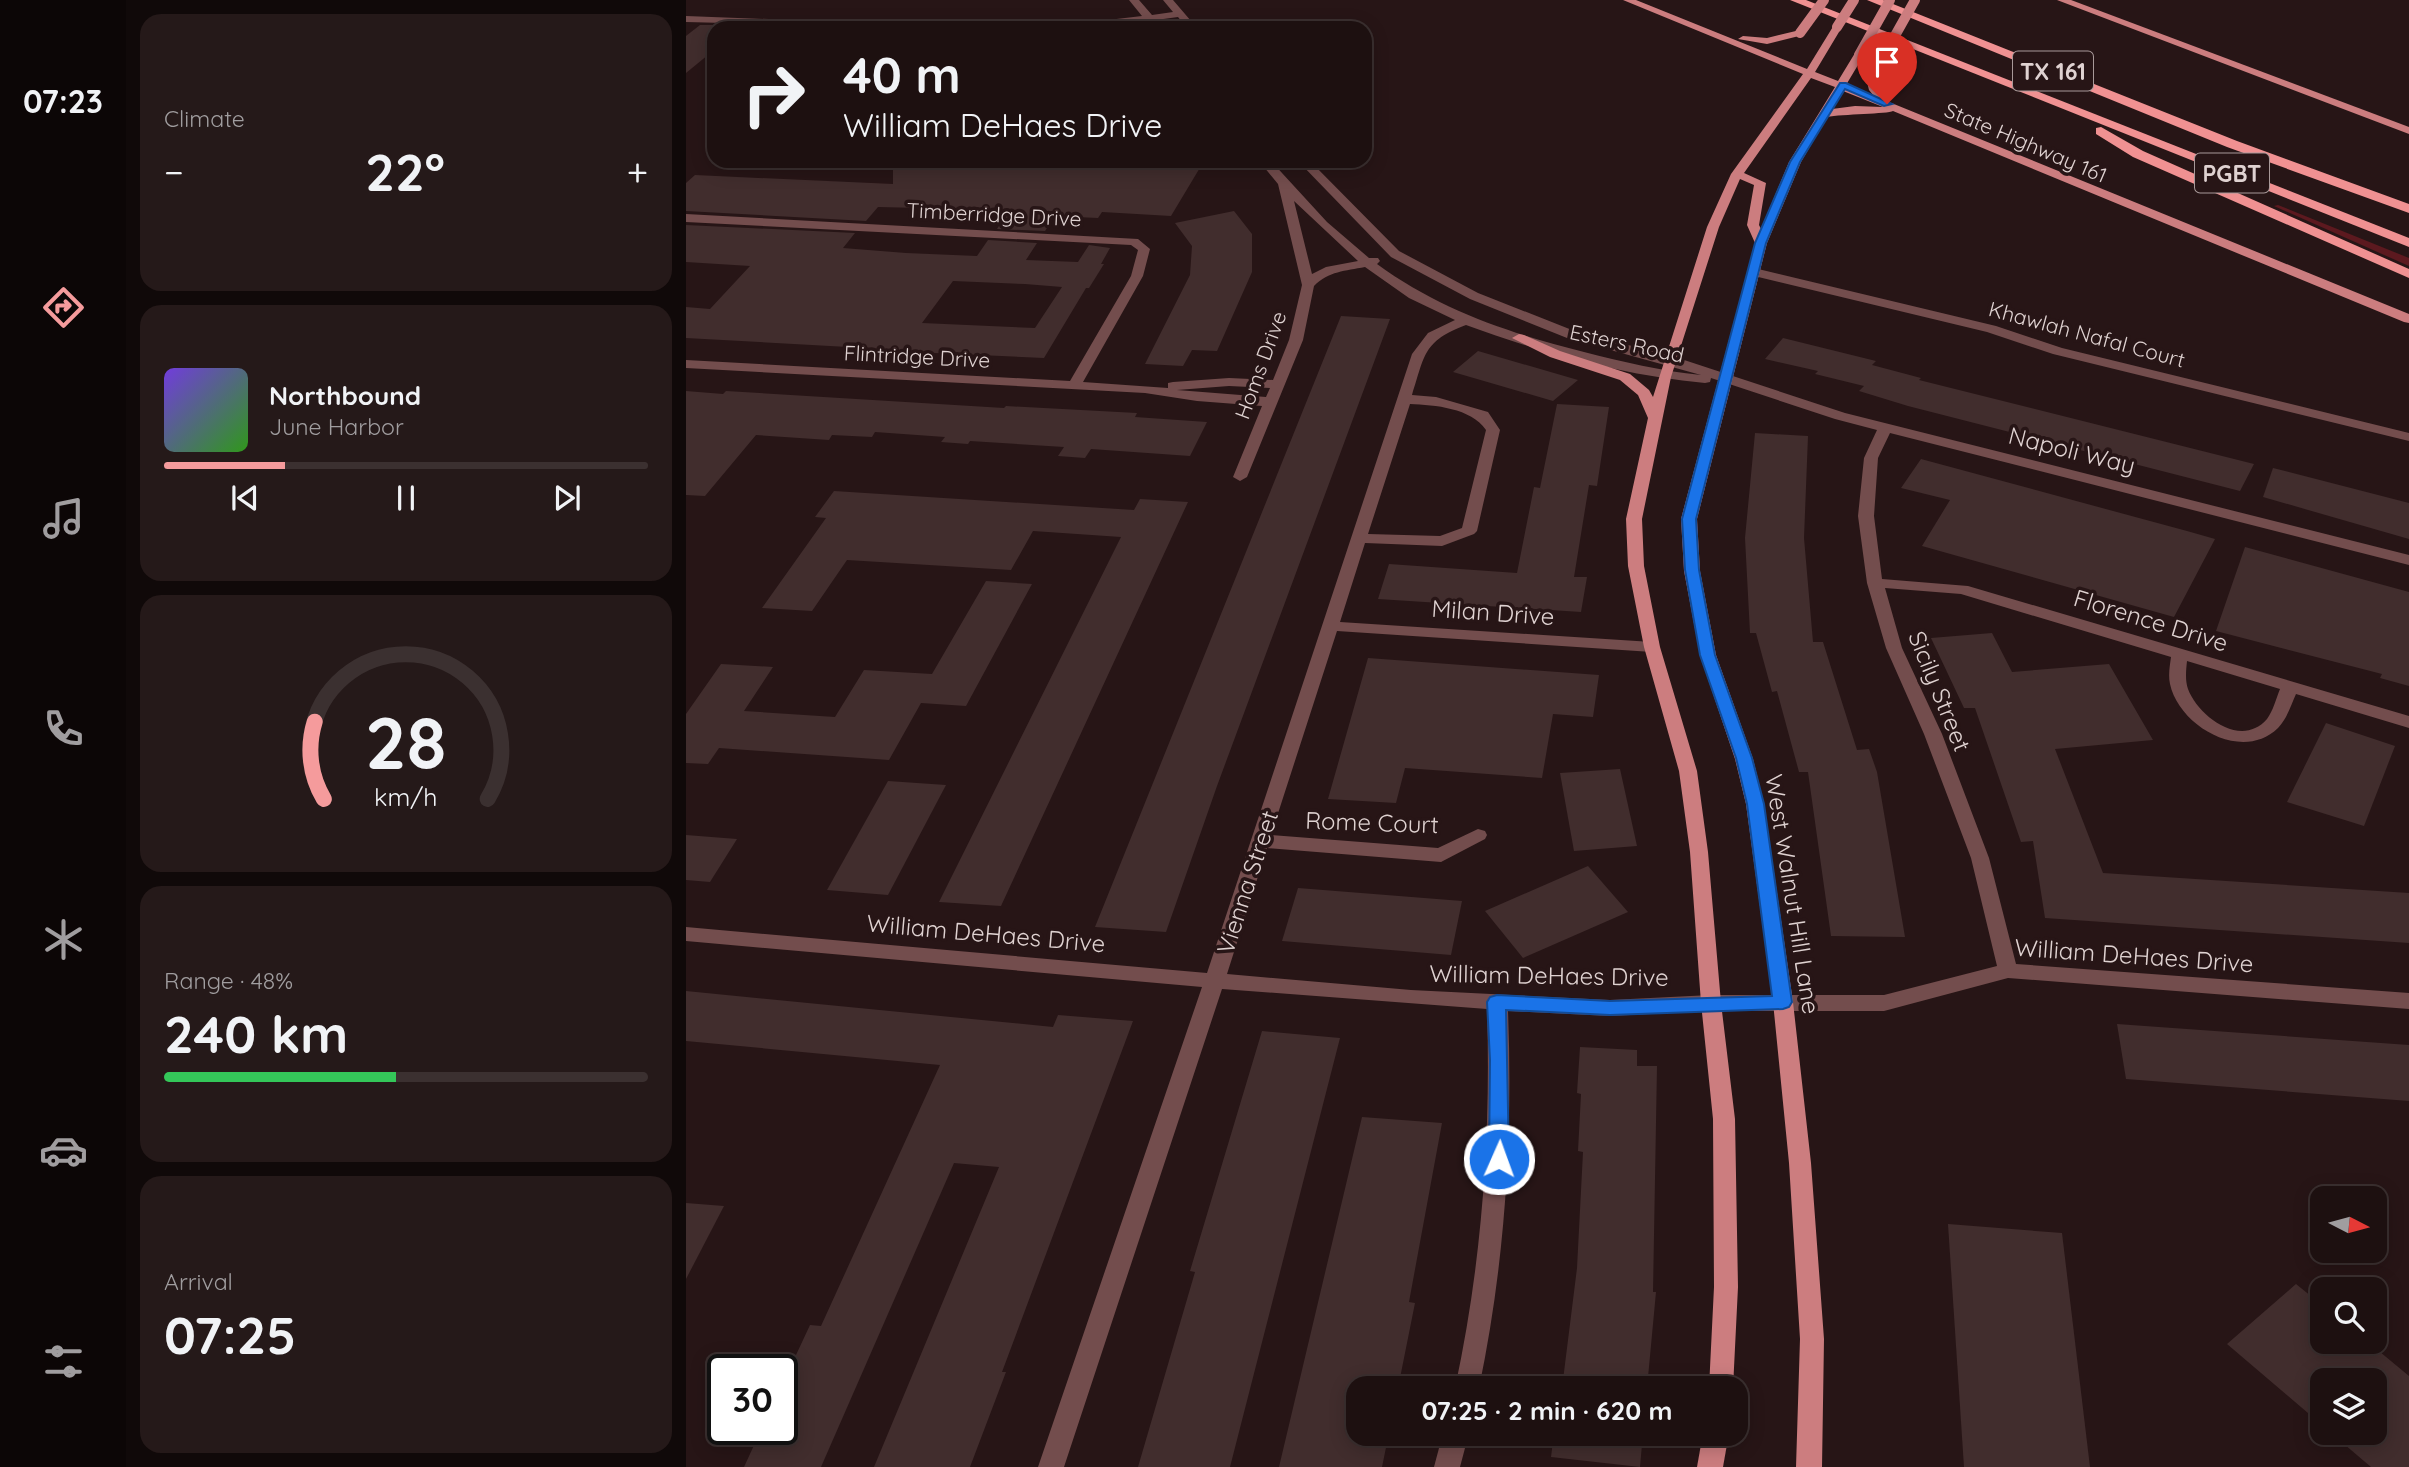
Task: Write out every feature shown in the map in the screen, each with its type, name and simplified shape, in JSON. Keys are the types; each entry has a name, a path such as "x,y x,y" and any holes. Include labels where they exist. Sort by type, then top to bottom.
{"highway":[{"name":"TX 161","path":"1796,0 2054,103"},
{"name":"TX 161","path":"1873,0 2232,144"},
{"name":"PGBT","path":"2054,103 2409,243"},
{"path":"2054,103 2137,154 2409,274"},
{"name":"PGBT","path":"2232,144 2409,209"},
{"path":"2232,144 2409,195"}],"main road":[{"name":"State Highway 161","path":"1628,0 1843,85 2110,199 2409,319"},
{"path":"1722,37 1767,41 1800,33 1824,0"},
{"path":"1722,1376 1726,1287 1724,1119 1711,1003 1699,852 1688,771 1652,647 1636,566 1634,519 1654,416 1713,226 1737,174 1810,72 1854,0"},
{"name":"West Walnut Hill Lane","path":"1809,1467 1812,1339 1800,1163 1783,1002 1755,804 1744,758 1708,655 1692,570 1689,519 1760,243 1795,162 1843,85 1890,0"},
{"path":"1887,104 1874,90 1871,78 1914,0"},
{"path":"2062,0 2409,131"},
{"path":"1822,115 1843,109 1870,108 1911,114"},
{"path":"1737,174 1760,183 1753,225 1760,243"},
{"path":"1519,338 1555,354 1625,377 1644,393 1654,416"},
{"path":"1710,1467 1714,1446"}],"street":[{"path":"1134,0 1152,21"},
{"path":"1168,0 1186,21"},
{"path":"1118,21 1180,14"},
{"path":"686,19 740,21"},
{"name":"Esters Road","path":"1271,168 1367,264 1396,284 1467,320 1519,338 1726,381"},
{"name":"Esters Road","path":"1311,168 1395,254 1474,296 1522,317 1667,369"},
{"name":"Homs Drive","path":"1240,477 1296,340 1308,285 1284,184"},
{"name":"Timberridge Drive","path":"686,218 1134,242 1144,249 1137,276 1074,386"},
{"path":"1308,285 1318,273 1367,264 1395,254"},
{"name":"Khawlah Nafal Court","path":"1754,271 1991,329 2058,351 2409,437"},
{"name":"Vienna Street","path":"1051,1467 1215,980 1424,341 1433,334 1467,320"},
{"name":"Flintridge Drive","path":"686,364 1145,389 1197,397 1271,402"},
{"name":"Napoli Way","path":"1726,381 1840,416 2409,560"},
{"name":"Flintridge Drive","path":"1145,389 1229,382 1279,384"},
{"path":"1359,538 1442,541 1469,531 1493,430 1483,415 1436,401 1404,399"},
{"name":"Sicily Street","path":"1886,426 1871,458 1866,516 1875,583 1894,648 1933,734 1980,858 2008,971"},
{"name":"Florence Drive","path":"1875,583 1962,589 2409,722"},
{"name":"Milan Drive","path":"1331,625 1652,647"},
{"path":"2180,654 2179,686 2205,726 2225,734 2249,735 2272,725 2290,687"},
{"name":"Rome Court","path":"1261,841 1441,855 1478,835"},
{"name":"William DeHaes Drive","path":"686,934 1411,998 1610,1008 1711,1003 1884,1003 2008,971 2409,1001"},
{"path":"1470,1376 1478,1340 1494,1230 1500,1136 1497,1002"},
{"path":"1447,1467 1453,1446"}],"shaded area":[{"path":"2278,205 2409,258 2409,266 2274,206"}],"building":[{"path":"700,25 707,25 707,56 686,73 686,36"},
{"path":"893,168 1200,168 1171,216 1102,212 1098,218 1055,216 1045,231 997,229 1006,215 962,213 964,209 878,207 866,221 686,211 686,183 695,175 893,184"},
{"path":"1234,211 1252,234 1252,272 1217,351 1192,350 1183,366 1145,364 1190,275 1192,246 1175,223"},
{"path":"686,225 855,233 843,248 906,253 977,256 988,240 1037,243 1026,260 1078,262 1089,245 1110,248 1101,264 1104,264 1089,288 1086,288 1044,358 686,338 686,307 710,309 750,266 686,262","holes":["953,281 1062,287 1035,328 922,323"]},
{"path":"1341,316 1390,319 1217,786 1166,932 1095,927"},
{"path":"1783,338 1876,361 1872,365 1921,378 1919,380 2254,464 2240,491 1908,406 1859,391 1864,386 1815,374 1818,371 1765,359"},
{"path":"1478,351 1578,380 1553,401 1453,372"},
{"path":"686,391 1137,413 1135,417 1207,422 1190,456 1091,449 1085,458 1058,456 1064,447 970,441 968,444 941,442 945,437 875,432 872,437 832,435 829,440 756,435 705,496 686,495"},
{"path":"1557,404 1609,407 1597,486 1589,485 1574,577 1587,577 1581,612 1378,599 1389,564 1517,573 1534,487 1540,488"},
{"path":"1755,433 1808,436 1804,538 1813,642 1823,642 1857,750 1869,749 1877,772 1905,937 1831,936 1808,772 1799,772 1777,691 1772,692 1756,633 1750,633 1745,538"},
{"path":"1921,459 2215,539 2174,617 1922,546 1950,500 1901,488"},
{"path":"2273,468 2409,503 2409,539 2263,497"},
{"path":"834,491 1134,510 1140,499 1188,502 1001,906 939,902 1121,537 1033,531 1011,570 847,560 812,611 762,608 826,518 815,517"},
{"path":"2245,547 2409,592 2409,686 2380,678 2382,674 2216,631"},
{"path":"986,581 1032,584 966,706 921,703 889,760 719,748 708,764 686,763 686,714 721,664 773,667 744,711 835,717 864,670 932,674"},
{"path":"1992,633 2012,672 2109,664 2153,740 2055,749 2103,873 2409,893 2409,943 2045,918 2033,841 2021,842 1975,708 1964,708 1931,638"},
{"path":"1368,658 1599,675 1593,717 1553,714 1542,778 1405,768 1396,803 1328,799"},
{"path":"2326,723 2395,746 2364,826 2287,802"},
{"path":"1620,769 1637,846 1574,851 1560,773"},
{"path":"888,781 946,785 888,895 827,890"},
{"path":"686,835 737,839 710,882 686,880"},
{"path":"1588,866 1628,912 1523,958 1485,911"},
{"path":"1298,888 1462,901 1451,955 1282,941"},
{"path":"686,991 1053,1027 1058,1015 1133,1021 1002,1372 1006,1372 970,1467 874,1467 999,1167 954,1163 821,1467 744,1467 754,1445 798,1445 796,1354 810,1325 821,1326 940,1065 686,1041"},
{"path":"2117,1024 2409,1045 2409,1101 2126,1079"},
{"path":"1262,1031 1340,1038 1230,1467 1138,1467 1195,1272 1190,1271"},
{"path":"1580,1047 1637,1050 1637,1066 1657,1066 1653,1292 1656,1292 1648,1376 1564,1376 1577,1268 1583,1152 1578,1151 1581,1094 1577,1093"},
{"path":"1362,1117 1442,1123 1409,1302 1415,1303 1400,1376 1346,1376 1346,1446 1386,1446 1382,1467 1279,1467"},
{"path":"686,1203 724,1206 686,1279"},
{"path":"1948,1224 2062,1233 2090,1467 1964,1467"},
{"path":"2296,1284 2310,1295 2310,1354 2382,1354 2409,1376 2409,1467 2371,1467 2345,1445 2387,1445 2387,1368 2310,1368 2310,1415 2227,1344"},
{"path":"1552,1446 1642,1446 1640,1467 1551,1457"}],"route":[{"path":"1499,1159 1500,1060 1497,1002 1610,1008 1783,1002 1755,804 1744,758 1708,655 1692,570 1689,519 1760,243 1795,162 1843,85 1887,104"}]}
